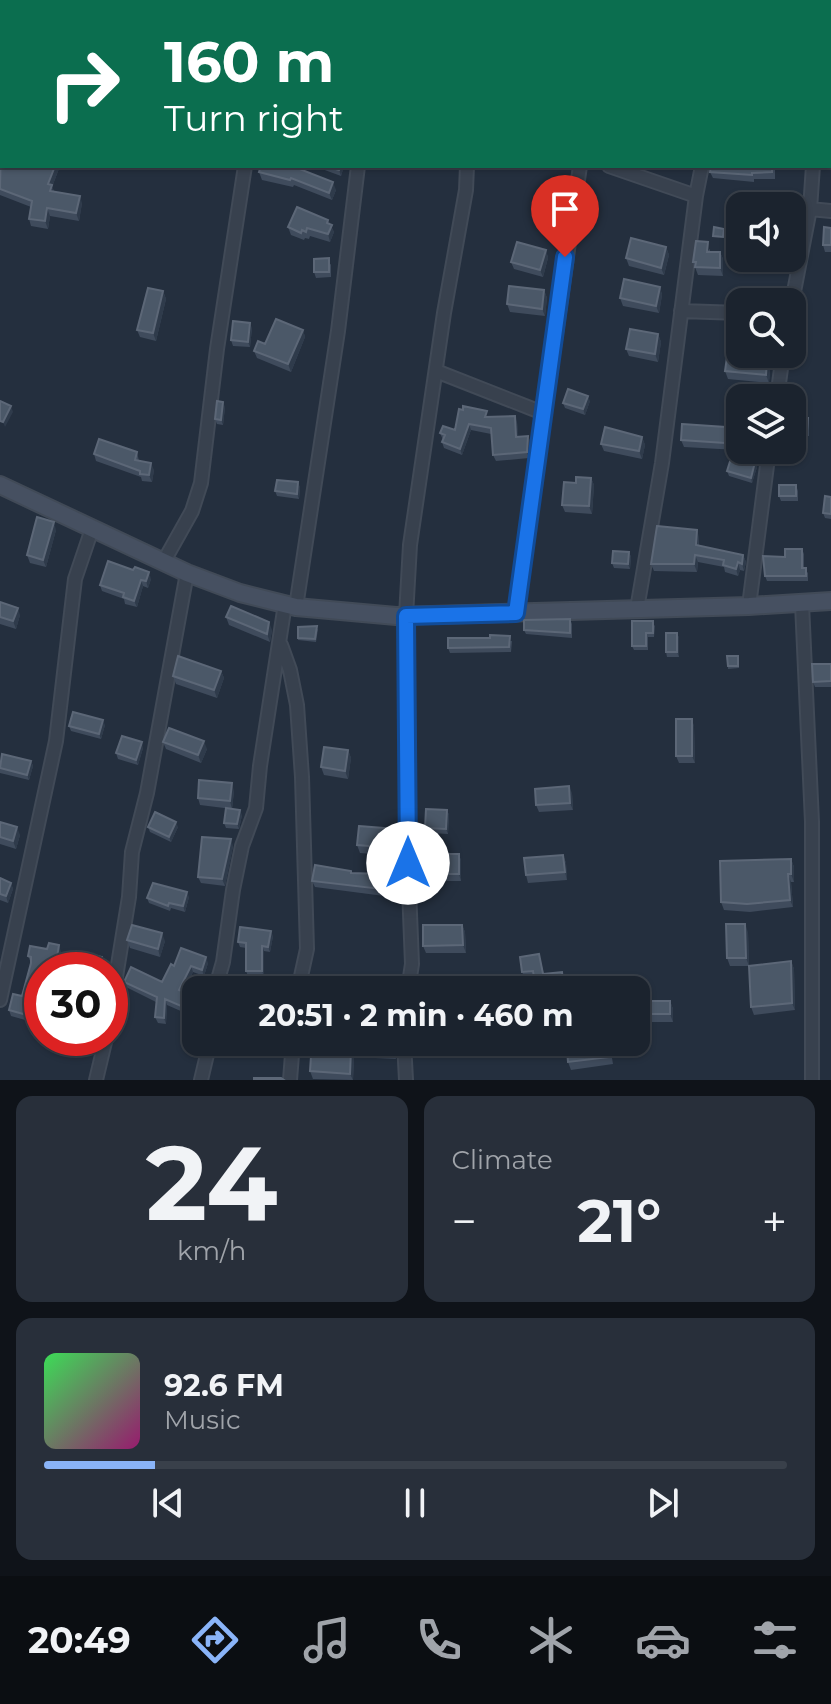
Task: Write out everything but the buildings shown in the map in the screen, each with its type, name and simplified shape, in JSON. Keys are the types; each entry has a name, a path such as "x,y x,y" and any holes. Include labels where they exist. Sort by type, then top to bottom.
{"street":[{"path":"164,561 192,511 201,483 217,349 245,168"},
{"path":"219,976 242,846 256,808 280,642 291,606 338,331 358,168"},
{"path":"410,976 406,616 410,545 467,168"},
{"path":"516,613 580,168"},
{"path":"615,168 696,196"},
{"path":"637,609 662,463 702,168"},
{"path":"795,288 810,209 813,168"},
{"path":"810,209 831,211"},
{"path":"681,311 726,313"},
{"path":"436,371 543,413"},
{"path":"749,606 767,464"},
{"path":"0,486 187,573 240,593 291,606 406,616 831,601"},
{"path":"0,1000 56,741 75,579 92,529"},
{"path":"120,952 132,852 147,793 187,573"},
{"path":"802,604 812,822 812,1080"},
{"path":"280,642 297,705 302,777 307,949 301,976"},
{"path":"96,1080 102,1056"},
{"path":"201,1080 207,1056"},
{"path":"290,1080 292,1056"},
{"path":"405,1056 406,1080"}],"route":[{"path":"408,863 406,616 516,613 565,257"}]}
